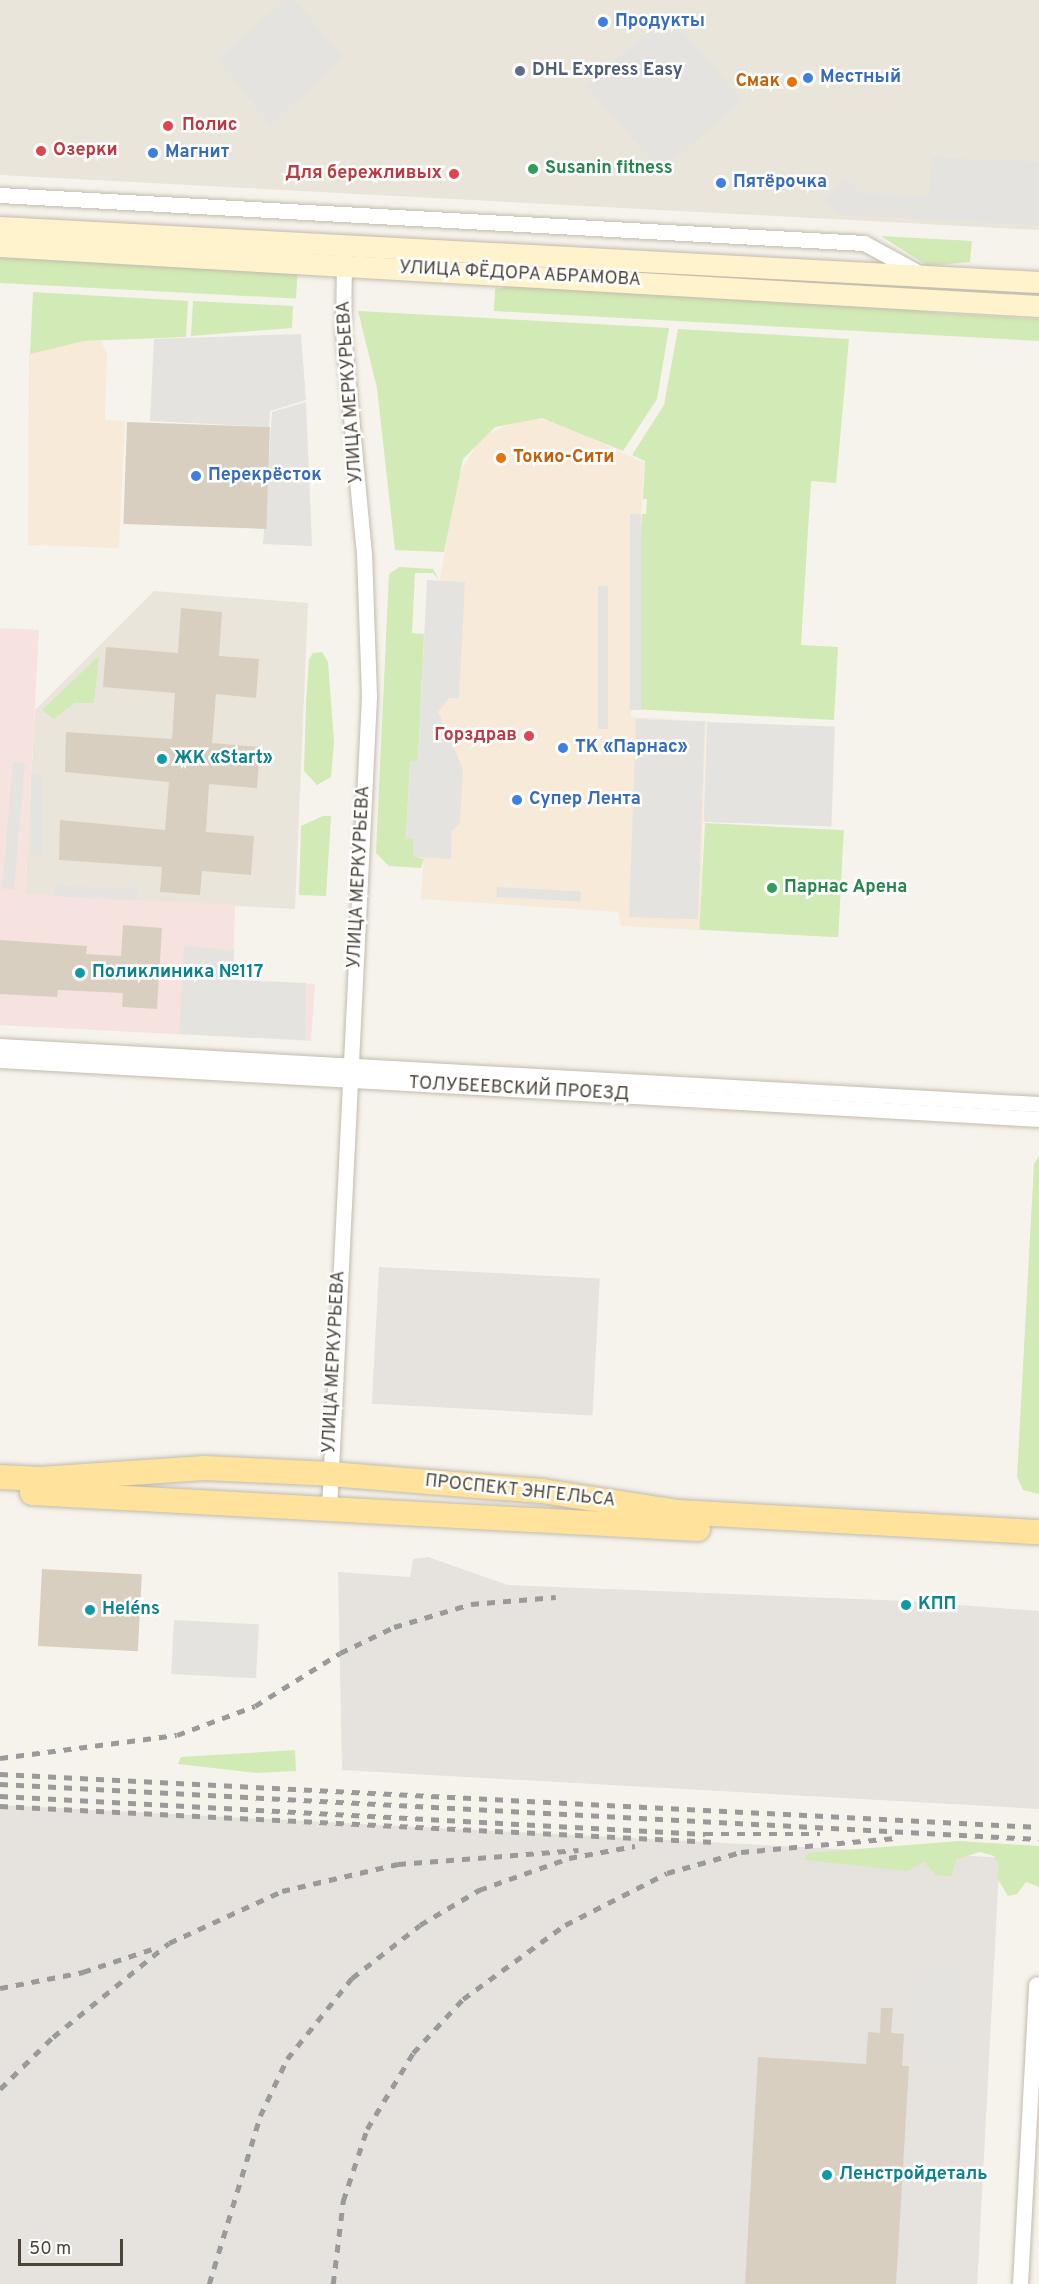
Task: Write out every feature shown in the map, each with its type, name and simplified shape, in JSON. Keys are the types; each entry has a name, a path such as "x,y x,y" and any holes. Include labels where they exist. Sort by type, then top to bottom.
{"main road":[{"name":"ПРОСПЕКТ ЭНГЕЛЬСА","path":"0,1477 40,1479 205,1468 330,1474 542,1491 678,1512 1039,1532"},
{"name":"ПРОСПЕКТ ЭНГЕЛЬСА","path":"0,1491 1039,1547"}],"street":[{"path":"0,195 864,243 926,277"},
{"name":"УЛИЦА ФЁДОРА АБРАМОВА","path":"0,227 344,255 1039,306"},
{"name":"УЛИЦА ФЁДОРА АБРАМОВА","path":"0,246 344,255 1039,282"},
{"name":"УЛИЦА МЕРКУРЬЕВА","path":"329,1509 369,696 364,554 343,333 344,255"},
{"name":"ТОЛУБЕЕВСКИЙ ПРОЕЗД","path":"0,1046 349,1073 1039,1119"},
{"name":"ТОЛУБЕЕВСКИЙ ПРОЕЗД","path":"0,1060 1039,1104"},
{"path":"1020,2284 1036,1984"}],"shaded area":[{"path":"0,0 1039,0 1039,230 0,175"},
{"path":"284,0 295,0 344,58 270,125 218,60"},
{"path":"668,15 742,100 661,171 586,86"},
{"path":"932,157 1039,162 1039,225 840,215 824,200 845,178 862,193 929,197"},
{"path":"301,334 306,400 270,411 269,427 150,421 154,339"},
{"path":"84,341 101,341 107,354 105,420 125,421 119,548 28,545 29,354"},
{"path":"306,402 312,546 263,544 272,412"},
{"path":"526,418 555,421 644,463 631,717 706,721 700,930 621,926 618,912 421,899 440,580 458,476 482,436"},
{"path":"630,514 641,514 641,710 630,710"},
{"path":"427,580 465,582 459,698 449,698 438,712 463,769 460,823 452,831 451,859 413,857 413,839 406,839 410,761 418,761"},
{"path":"598,586 608,586 608,729 598,729"},
{"path":"154,591 308,603 295,909 25,895 35,710"},
{"path":"0,628 39,630 25,894 235,905 233,980 315,984 311,1041 0,1025"},
{"path":"636,719 705,721 698,919 629,917"},
{"path":"707,722 835,726 831,826 704,822"},
{"path":"13,762 25,763 14,890 2,889"},
{"path":"31,774 43,774 43,855 31,855"},
{"path":"54,885 138,889 137,900 53,896"},
{"path":"497,887 581,891 580,901 496,897"},
{"path":"184,946 234,950 233,980 306,983 305,1040 179,1034"},
{"path":"379,1267 600,1279 593,1415 372,1404"},
{"path":"428,1557 508,1585 907,1601 1039,1611 1039,1809 342,1770 338,1572 410,1577 413,1559"},
{"path":"174,1620 259,1624 256,1678 171,1674"},
{"path":"0,1805 1000,1857 977,2284 0,2284"},
{"path":"921,1971 956,1971 956,2058 921,2058"}],"green space":[{"path":"881,236 972,241 970,262 928,266"},
{"path":"0,254 298,270 296,299 0,283"},
{"path":"528,283 863,302 937,313 1039,319 1039,341 494,311 495,289"},
{"path":"33,292 188,301 186,337 84,341 30,354"},
{"path":"193,301 293,306 292,328 191,336"},
{"path":"358,311 669,328 657,399 623,451 542,418 495,427 463,459 444,552 395,550 377,388"},
{"path":"678,329 849,339 836,483 811,481 801,645 838,647 834,720 632,709 642,514 646,514 647,499 643,499 645,461 632,455 664,405"},
{"path":"399,567 433,569 439,580 433,573 415,573 412,633 424,634 418,761 410,761 406,839 413,839 413,856 424,859 421,868 389,866 376,853 389,574"},
{"path":"322,652 328,662 334,742 331,777 317,785 304,771 306,704 309,659 313,653"},
{"path":"99,656 94,703 74,703 54,719 42,710"},
{"path":"323,816 331,816 326,896 299,895 301,826"},
{"name":"Парнас Арена","path":"705,823 844,830 838,937 699,930"},
{"path":"1039,1156 1039,1494 1023,1490 1017,1477 1034,1164"},
{"path":"295,1750 296,1771 256,1773 178,1764 181,1757"},
{"path":"959,1841 1039,1846 1039,1887 1026,1882 1017,1894 1008,1896 997,1878 999,1866 994,1856 980,1852 957,1859 951,1876 936,1875 924,1862 907,1871 805,1860 808,1853"}],"building":[{"name":"Перекрёсток","path":"127,422 270,427 266,529 123,524"},
{"name":"ЖК «Start»","path":"181,608 222,612 219,656 259,659 256,698 216,694 212,743 260,747 257,788 209,784 206,832 254,836 251,875 202,871 200,895 160,892 162,867 59,860 60,820 165,830 169,782 65,772 66,732 172,739 175,693 103,687 106,647 178,653"},
{"name":"Поликлиника №117","path":"123,925 162,928 157,1009 122,1007 123,993 58,990 57,997 0,994 0,940 87,946 86,954 121,956"},
{"name":"Heléns","path":"42,1569 142,1574 138,1651 38,1646"},
{"name":"Ленстройдеталь","path":"881,2008 893,2008 891,2033 904,2034 902,2066 909,2066 896,2284 745,2284 758,2057 866,2064 868,2032 880,2033"}],"railway":[{"path":"0,1758 177,1735 255,1706 340,1653 394,1627 471,1604 556,1597"},
{"path":"0,1774 1039,1827"},
{"path":"0,1784 1039,1839"},
{"path":"0,1796 705,1834 820,1834"},
{"path":"0,1806 715,1842"},
{"path":"333,2284 343,2201 367,2129 413,2053 463,1999 565,1925 667,1873 741,1852 895,1838"},
{"path":"209,2284 260,2116 287,2059 352,1978 420,1925 479,1890 569,1858 635,1846"},
{"path":"0,2089 53,2037 169,1943 282,1891 398,1864 578,1850"},
{"path":"0,1988 83,1972 158,1947"}],"place":[{"name":"Продукты","path":"603,22"},
{"name":"DHL Express Easy","path":"520,71"},
{"name":"Местный","path":"808,78"},
{"name":"Смак","path":"792,82"},
{"name":"Полис","path":"168,126"},
{"name":"Озерки","path":"41,151"},
{"name":"Магнит","path":"153,153"},
{"name":"Susanin fitness","path":"533,169"},
{"name":"Для бережливых","path":"454,174"},
{"name":"Пятёрочка","path":"721,183"},
{"name":"Токио-Сити","path":"501,458"},
{"name":"Перекрёсток","path":"196,476"},
{"name":"Горздрав","path":"529,736"},
{"name":"ТК «Парнас»","path":"563,748"},
{"name":"ЖК «Start»","path":"162,759"},
{"name":"Супер Лента","path":"517,800"},
{"name":"Парнас Арена","path":"772,888"},
{"name":"Поликлиника №117","path":"80,973"},
{"name":"КПП","path":"906,1605"},
{"name":"Heléns","path":"90,1610"},
{"name":"Ленстройдеталь","path":"827,2175"}]}
